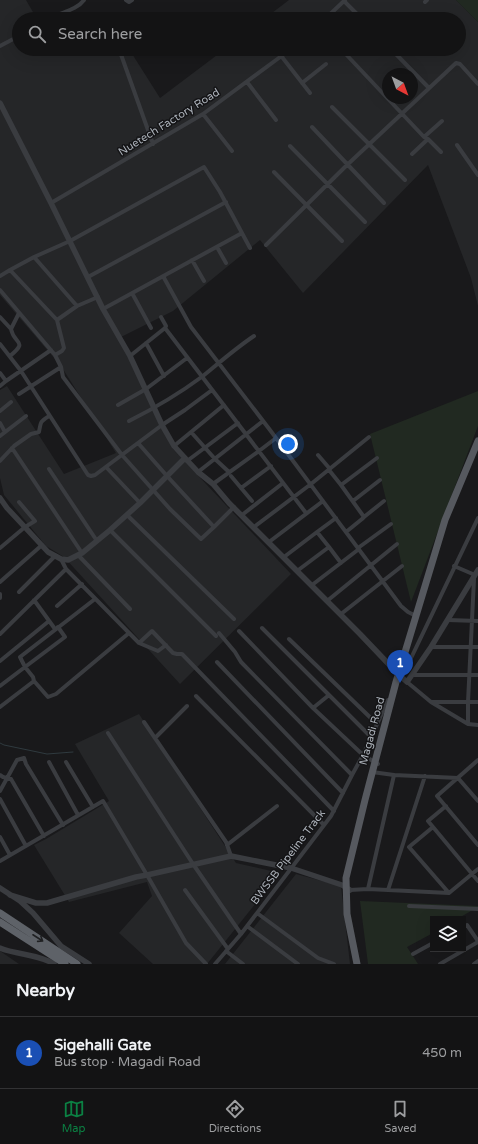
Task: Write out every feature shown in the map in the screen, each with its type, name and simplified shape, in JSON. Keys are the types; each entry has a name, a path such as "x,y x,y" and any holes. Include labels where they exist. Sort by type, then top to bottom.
{"highway":[{"path":"0,913 77,964"},
{"path":"0,922 65,964"}],"main road":[{"name":"Magadi Road","path":"357,964 347,914 349,888 376,763 395,687 403,678 416,616 445,520 478,441"},
{"name":"Magadi Road","path":"376,763 449,522 478,452"},
{"name":"Magadi Road","path":"349,888 351,915 360,964"}],"street":[{"path":"66,12 72,10 84,0"},
{"path":"126,0 129,2 132,0"},
{"path":"333,12 345,1 355,12"},
{"path":"0,46 12,40"},
{"path":"122,56 153,144"},
{"path":"348,56 402,114 441,152"},
{"path":"398,56 429,88"},
{"path":"282,57 310,93"},
{"name":"Nuetech Factory Road","path":"51,203 203,114 282,57"},
{"path":"266,245 307,204 456,63 460,64 478,84"},
{"path":"302,83 326,64"},
{"path":"247,82 276,120"},
{"path":"0,103 103,309 130,356 162,425 174,446 403,678 432,702 468,724 478,725"},
{"path":"332,107 404,180"},
{"path":"203,114 232,151"},
{"path":"412,154 442,121"},
{"path":"312,127 384,203"},
{"path":"457,145 478,175"},
{"path":"290,146 365,222"},
{"path":"0,276 34,257 70,241 204,167 226,202 250,248"},
{"path":"274,172 342,241"},
{"path":"88,277 226,202"},
{"path":"103,309 242,233"},
{"path":"217,247 226,263"},
{"path":"34,257 77,306"},
{"path":"192,260 204,281"},
{"path":"10,270 57,320 64,348 56,355"},
{"path":"163,276 190,327 311,484 402,606 408,612 416,616"},
{"path":"0,290 56,355 62,367 63,377 122,455 170,509 200,538 203,538 234,507"},
{"path":"132,293 152,328"},
{"path":"57,320 77,306 98,297"},
{"path":"11,329 19,313"},
{"path":"0,317 11,329 11,332 20,343 19,349 10,356"},
{"path":"161,317 166,326 165,328 306,513"},
{"path":"130,356 165,328"},
{"path":"129,421 154,408 202,376 254,336"},
{"path":"146,343 164,376"},
{"path":"0,344 21,371 88,475 91,476 95,475 212,390"},
{"path":"0,386 51,350"},
{"path":"118,405 146,389 188,358"},
{"path":"20,394 62,367"},
{"path":"0,373 6,381"},
{"path":"0,411 11,402"},
{"path":"174,446 224,406"},
{"path":"0,436 26,416"},
{"path":"0,460 12,448 31,434 39,432 39,425 49,416"},
{"path":"198,472 263,422"},
{"path":"0,423 6,432"},
{"path":"0,498 7,508 48,552 61,559 68,560 80,554 110,530 140,504 186,459 206,447 238,423"},
{"path":"191,432 230,474 252,501"},
{"path":"254,527 370,437"},
{"path":"213,484 230,474 276,438"},
{"path":"138,443 214,527"},
{"path":"12,448 80,554 130,609"},
{"path":"318,455 364,516"},
{"path":"341,485 377,458"},
{"path":"241,488 271,466"},
{"path":"106,467 140,504"},
{"path":"49,469 97,541"},
{"path":"353,501 380,480"},
{"path":"242,516 283,483"},
{"path":"269,542 323,501"},
{"path":"346,532 384,501"},
{"path":"0,548 25,527 35,521 19,502"},
{"path":"127,515 234,619"},
{"path":"284,557 336,518"},
{"path":"403,678 454,566 478,518"},
{"path":"312,585 391,524"},
{"path":"110,530 235,652 241,662 352,775"},
{"path":"317,532 341,563"},
{"path":"327,601 397,544"},
{"path":"0,582 42,545"},
{"path":"297,571 329,547"},
{"path":"19,592 55,556"},
{"path":"61,559 66,569 139,643 158,651 166,645"},
{"path":"341,614 402,566"},
{"path":"454,566 476,574"},
{"path":"0,634 66,569"},
{"path":"412,675 476,574"},
{"path":"468,724 470,647 473,593 476,574"},
{"path":"57,606 82,584"},
{"path":"473,593 478,593"},
{"path":"95,598 20,657 25,668 34,681 48,697 56,694 129,633"},
{"path":"0,686 65,637 49,621 34,600"},
{"path":"448,620 478,621"},
{"path":"0,661 49,621"},
{"path":"262,628 371,737"},
{"path":"139,643 152,631 173,653 182,654 334,811"},
{"path":"239,631 313,708 363,755 376,763"},
{"path":"289,639 377,724"},
{"path":"431,647 478,647"},
{"path":"217,662 343,793"},
{"path":"403,678 412,675 478,675"},
{"path":"0,707 34,681"},
{"name":"BWSSB Pipeline Track","path":"215,964 241,934 334,811 363,755 395,687"},
{"path":"313,708 329,695"},
{"path":"196,696 324,826"},
{"path":"432,702 478,702"},
{"path":"155,738 187,706"},
{"path":"144,722 227,845 231,856"},
{"path":"108,733 192,864 241,934"},
{"path":"0,791 17,760 24,758 26,764 63,824"},
{"path":"478,760 437,796 478,845"},
{"path":"49,762 78,815"},
{"path":"66,762 93,807"},
{"path":"374,773 458,778 478,802"},
{"path":"368,889 394,775"},
{"path":"0,776 11,779 44,836"},
{"path":"388,890 425,776"},
{"path":"0,799 26,846"},
{"path":"0,861 103,801 148,875 186,943 206,964"},
{"path":"227,845 277,806"},
{"path":"446,806 428,821 478,881"},
{"path":"433,826 409,846 449,893"},
{"path":"0,837 10,855"},
{"path":"10,895 36,903 47,903 136,877 231,856 291,868 349,888 449,893 478,869"},
{"path":"0,888 33,912 61,946 89,964"},
{"path":"185,890 227,950 243,964"},
{"path":"409,906 478,909"},
{"path":"257,913 318,958 334,964"},
{"path":"247,926 298,964"},
{"path":"440,964 478,942 466,926"},
{"path":"413,954 430,946"},
{"path":"0,948 11,952 45,959 54,964"},
{"path":"474,964 478,961"}],"shaded area":[{"path":"0,0 26,0 33,12 12,12 12,56 133,56 160,98 216,56 466,56 466,12 273,12 289,0 456,0 478,22 478,306 471,278 428,165 303,293 260,240 173,311 119,338 173,449 291,574 180,684 64,557 46,546 4,495 0,478 0,390 7,386 64,474 116,453 61,366 0,295"},
{"path":"456,0 478,0 478,22"},
{"path":"478,391 478,426 411,602 370,434"},
{"path":"139,714 236,863 280,873 207,964 153,964 119,933 152,896 147,882 69,902 34,845 109,801 75,744"},
{"path":"296,874 341,886 350,964 225,964"},
{"path":"360,901 478,906 462,916 430,916 430,935 407,947 418,964 368,964"},
{"path":"0,951 19,964 0,964"}],"waterway":[{"path":"0,743 47,754 73,752"}],"place":[{"name":"Sigehalli Gate","path":"400,683"}]}
